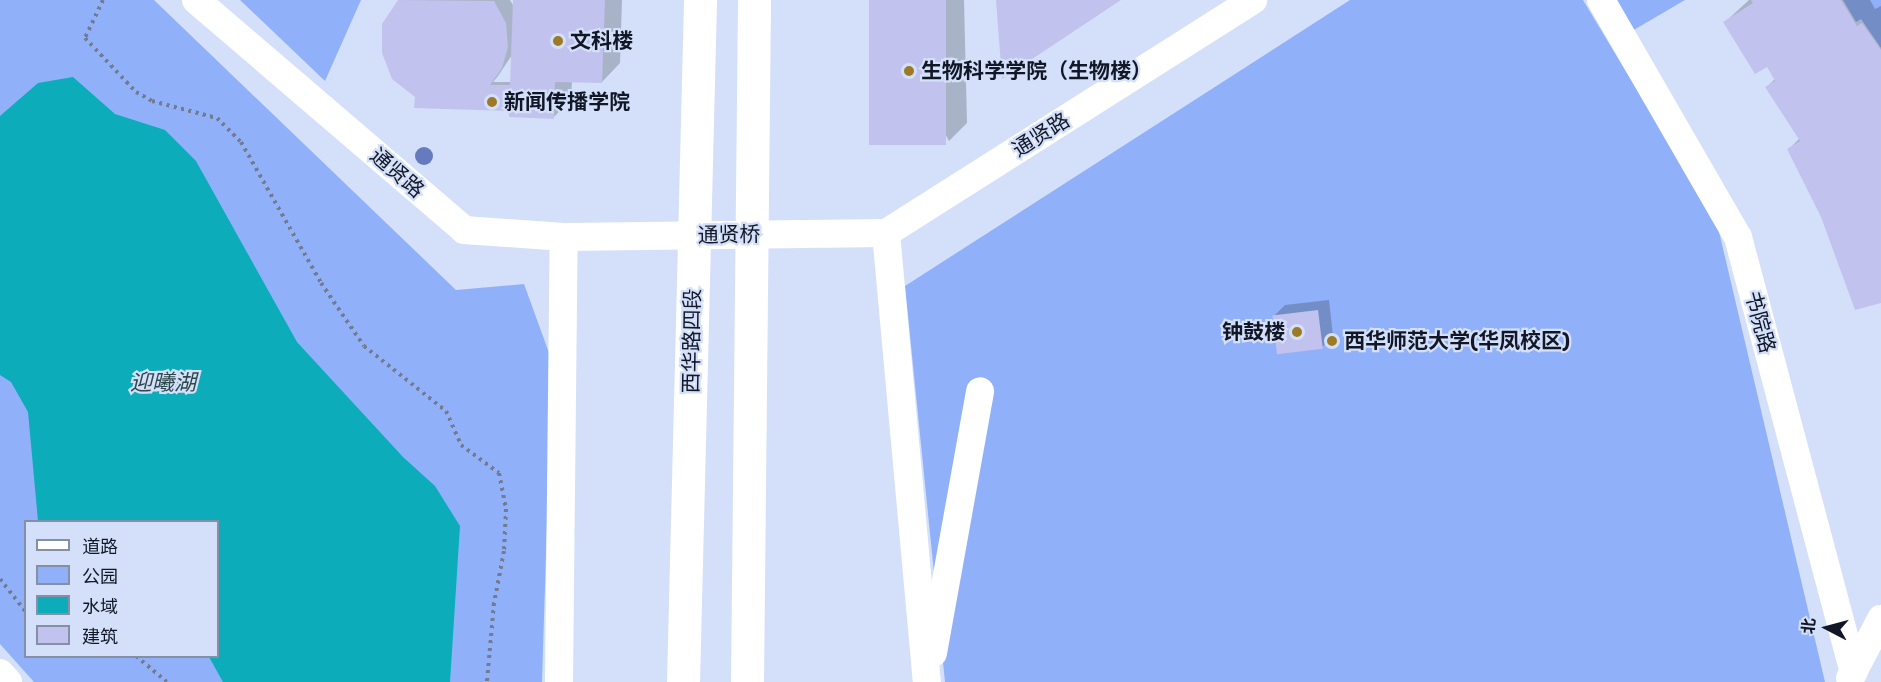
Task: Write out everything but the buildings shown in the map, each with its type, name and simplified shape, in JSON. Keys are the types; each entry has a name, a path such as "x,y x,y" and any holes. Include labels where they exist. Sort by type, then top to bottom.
{"main road":[{"name":"西华路四段","path":"683,682 700,0"},
{"path":"747,682 754,0"}],"street":[{"name":"通贤路","path":"196,0 464,230 564,237 640,236"},
{"name":"通贤路","path":"886,233 1253,0"},
{"name":"书院路","path":"1601,0 1738,237 1851,677"},
{"path":"886,233 927,682"},
{"name":"通贤桥","path":"640,236 886,233"},
{"path":"560,682 564,237"},
{"path":"927,682 980,391"},
{"path":"1851,677 1881,619"},
{"path":"0,673 8,682"}],"path":[{"path":"104,0 86,38 136,92 152,100 217,118 241,142 321,283 364,346 446,411 461,445 500,473 506,509 504,551 494,603 487,682"},
{"path":"0,579 24,609"},
{"path":"137,658 167,682"}],"green space":[{"path":"0,0 154,0 456,290 524,284 552,361 542,682 34,682 0,644"},
{"path":"240,0 361,0 325,81"},
{"name":"西华师范大学(华凤校区)","path":"1350,0 1583,0 1717,223 1825,682 945,682 905,286"},
{"path":"1613,0 1685,0 1632,31"},
{"path":"1843,0 1881,0 1881,48 1861,19 1856,22"}],"water":[{"name":"迎曦湖","path":"73,77 115,114 165,130 196,161 297,342 403,457 435,486 460,526 450,682 223,682 210,658 219,658 219,520 38,520 28,412 11,382 0,375 0,116 38,83"}],"place":[{"name":"文科楼","path":"558,41"},
{"name":"生物科学学院（生物楼）","path":"909,71"},
{"name":"新闻传播学院","path":"492,102"},
{"name":"钟鼓楼","path":"1297,332"},
{"name":"西华师范大学(华凤校区)","path":"1332,341"}]}
